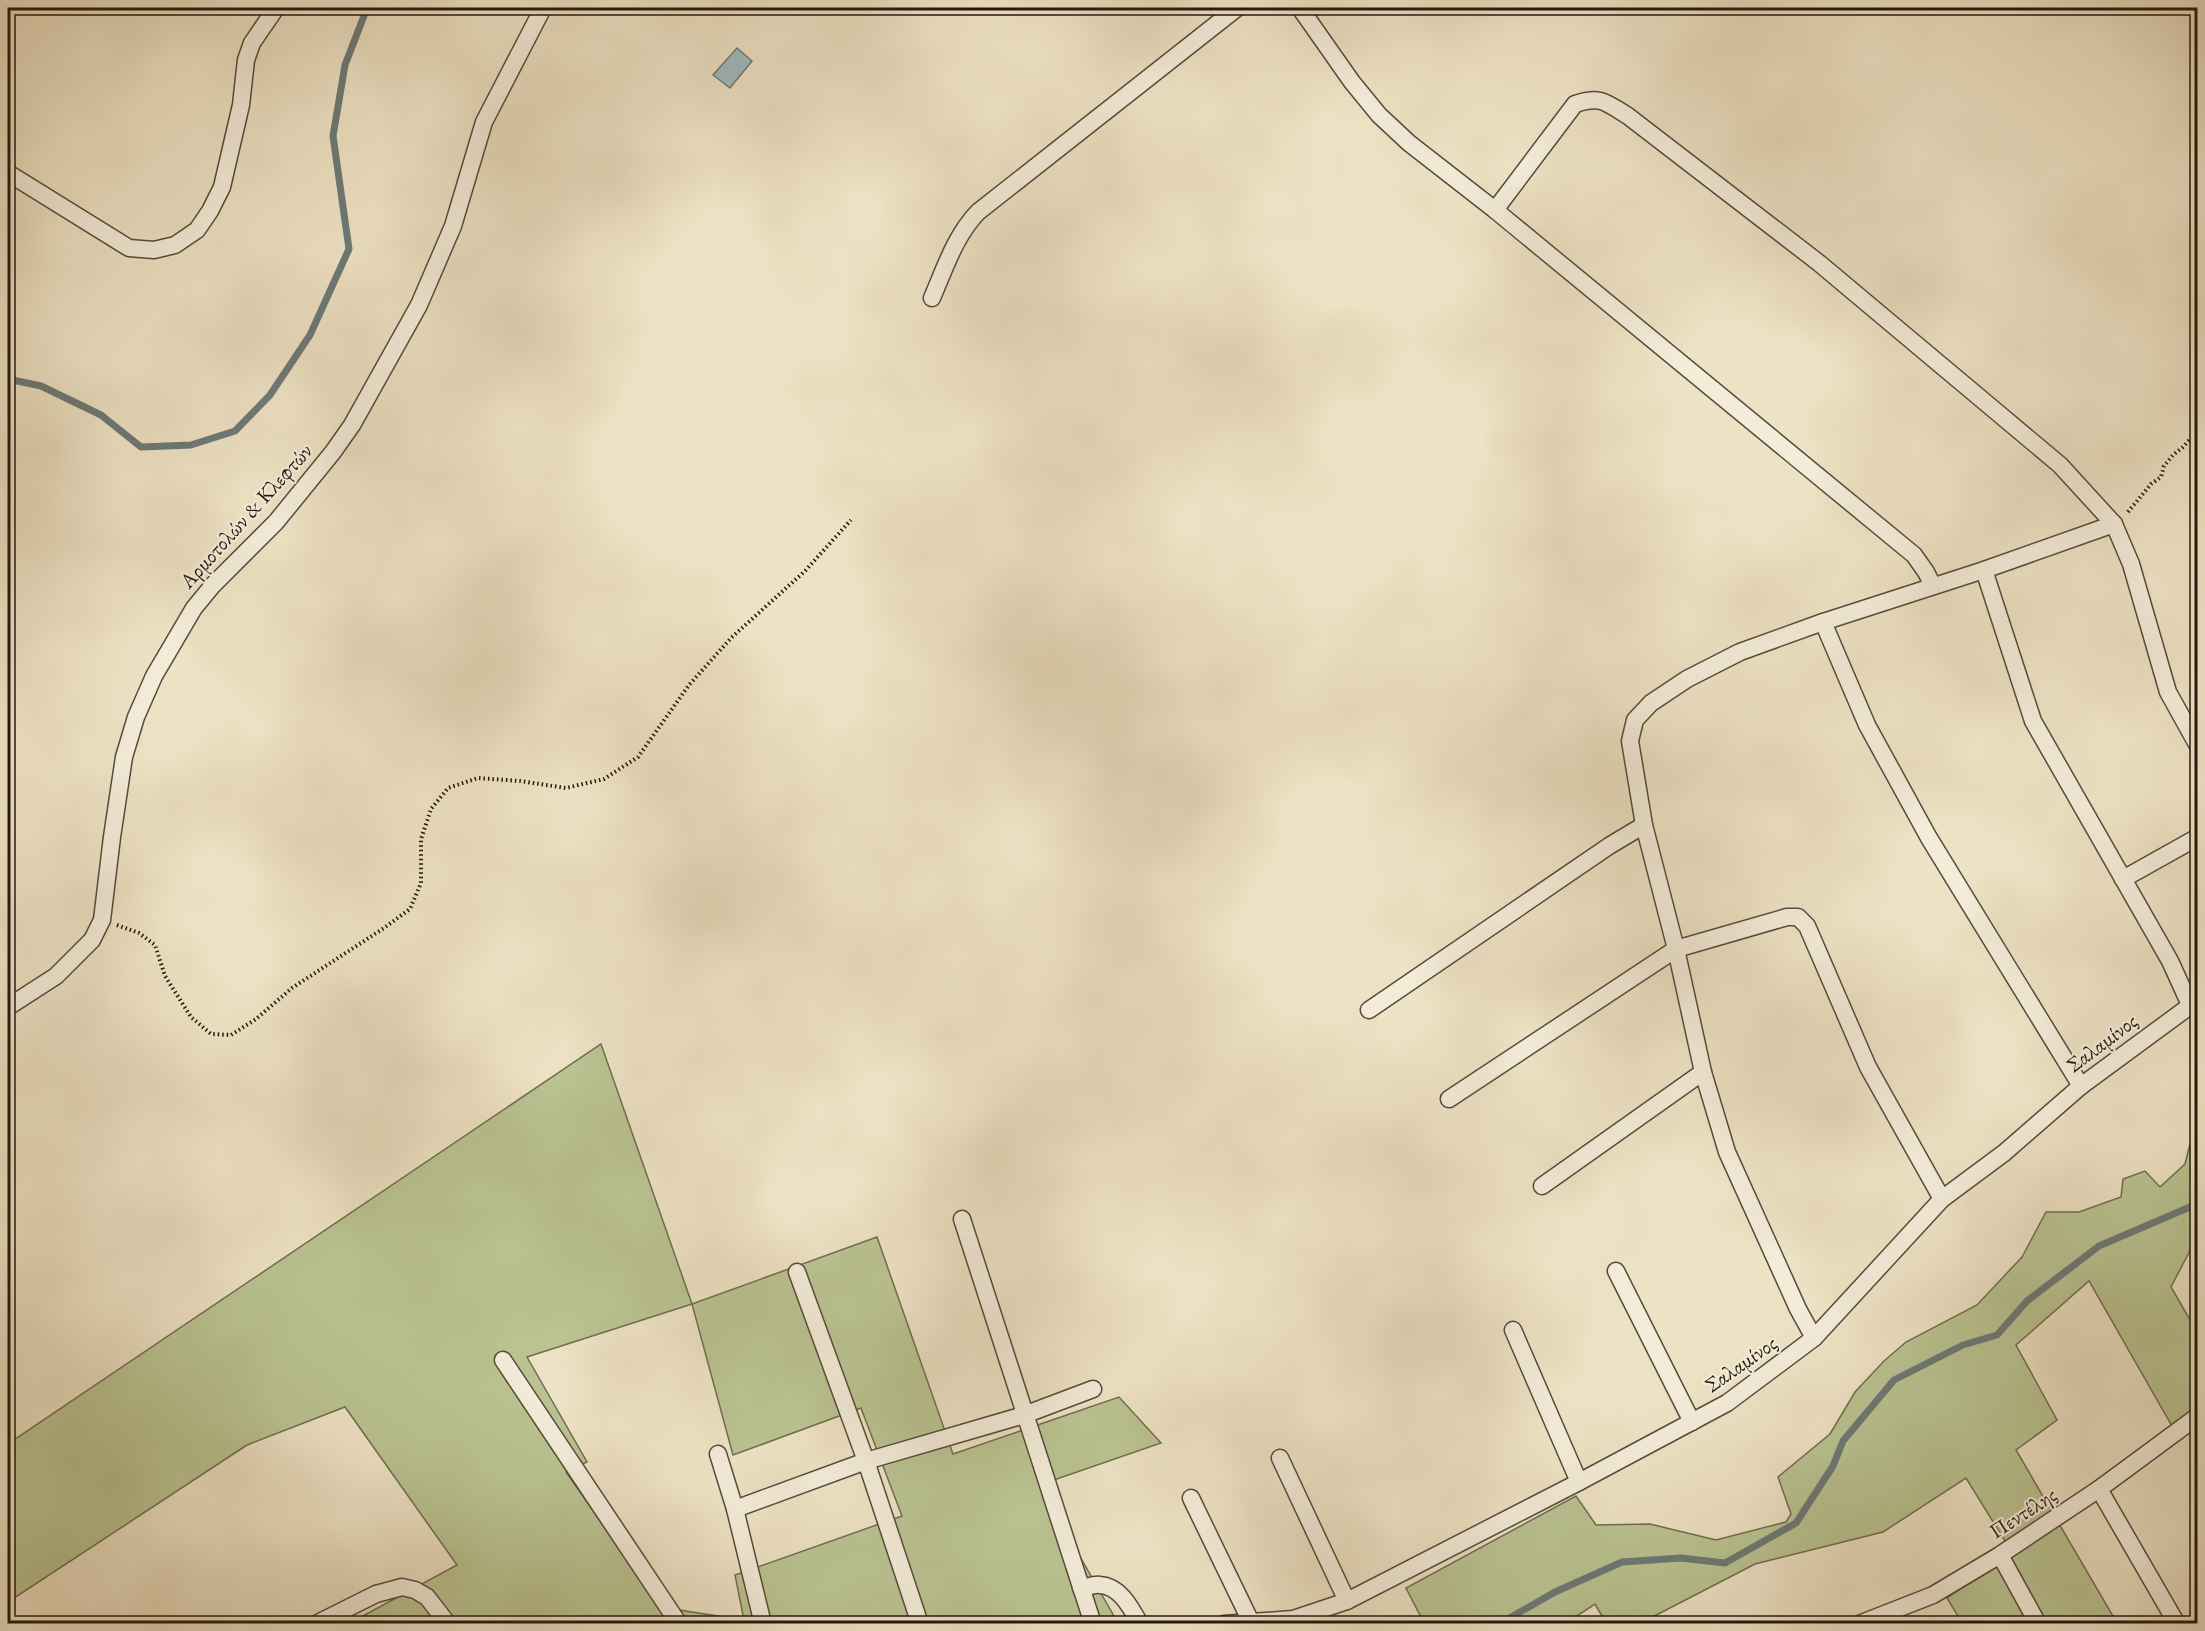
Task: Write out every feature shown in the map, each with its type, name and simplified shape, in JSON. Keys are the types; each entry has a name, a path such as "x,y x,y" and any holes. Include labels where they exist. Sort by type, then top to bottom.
{"street":[{"path":"8,173 129,248 154,250 175,244 197,230 210,212 222,187 241,105 246,60 252,43 276,8"},
{"name":"Αρμοτολών & Κλεφτών","path":"8,1007 56,976 92,940 102,920 124,757 136,717 154,676 194,608 213,585 276,522 352,425 419,306 453,226 484,122 543,8"},
{"path":"932,298 956,242 965,226 978,212 1237,8"},
{"path":"1300,8 1352,82 1379,115 1409,143 1495,210 1914,555 1933,586"},
{"path":"1495,210 1575,104 1588,100 1600,100 1628,116 1819,263 2060,465 2114,524 2131,564 2168,692 2198,746"},
{"path":"1814,1338 1798,1309 1727,1152 1703,1072 1676,949 1644,825 1630,741 1635,720 1651,703 1740,652 2114,524"},
{"path":"1984,570 2033,721 2194,1003"},
{"path":"1823,622 1867,725 1906,797 2081,1086"},
{"path":"1369,1010 1599,853 1644,825"},
{"path":"2123,879 2198,837"},
{"path":"1449,1099 1676,949 1787,917 1798,917 1807,927 1868,1067 1942,1199"},
{"name":"Σαλαμίνος","path":"1224,1623 1293,1619 1347,1600 1579,1482 1727,1403 1814,1338 1942,1199 2004,1153 2081,1086 2194,1003"},
{"path":"1542,1186 1703,1072"},
{"path":"962,1219 1093,1623"},
{"path":"1616,1271 1692,1422"},
{"path":"797,1272 867,1461 920,1623"},
{"path":"1513,1330 1579,1482"},
{"path":"503,1360 679,1623"},
{"path":"735,1509 867,1461 1024,1415 1093,1389"},
{"name":"Πεντέλης","path":"1859,1623 1933,1595 2000,1555 2100,1489 2198,1416"},
{"path":"718,1454 735,1509 763,1623"},
{"path":"1280,1458 1347,1600"},
{"path":"2100,1489 2176,1623"},
{"path":"1191,1498 1250,1620"},
{"path":"2000,1555 2038,1623"},
{"path":"1081,1588 1100,1585 1114,1589 1130,1606 1140,1623"},
{"path":"316,1623 376,1593 402,1587 415,1590 427,1597 448,1623"}],"path":[{"path":"2114,524 2135,505 2151,484 2160,477 2164,466 2198,430"},
{"path":"102,920 139,933 155,945 165,976 191,1017 211,1034 231,1035 256,1019 292,988 410,909 421,883 421,839 432,809 448,788 478,778 566,788 604,779 638,757 689,684 731,638 805,571 851,520"}],"green space":[{"path":"601,1044 692,1304 877,1237 953,1454 1119,1397 1161,1443 1048,1482 1063,1527 1118,1623 350,1623 457,1565 345,1407 247,1445 8,1602 8,1444","holes":["692,1304 733,1455 861,1408 902,1516 735,1575 744,1620 679,1610 626,1558 566,1472 587,1462 527,1357"]},
{"path":"2197,1131 2197,1242 2193,1245 2171,1287 2197,1332 2197,1425 2180,1440 2089,1281 2016,1345 2057,1420 2016,1450 2117,1623 1962,1623 1947,1598 2013,1554 1966,1478 1883,1532 1755,1564 1641,1623 1606,1623 1595,1604 1566,1623 1424,1623 1406,1588 1576,1496 1596,1525 1650,1524 1716,1540 1786,1522 1791,1514 1778,1477 1830,1434 1855,1392 1884,1361 1906,1342 1977,1305 2022,1257 2046,1212 2079,1212 2121,1197 2123,1179 2145,1171 2160,1187 2185,1164 2191,1140"}],"water":[{"path":"737,48 752,61 730,88 713,75"}],"waterway":[{"path":"8,379 41,386 101,415 141,447 191,445 235,431 270,395 310,335 349,249 333,136 345,65 367,8"},
{"path":"1499,1624 1555,1592 1622,1562 1681,1558 1725,1563 1796,1523 1833,1466 1843,1441 1894,1380 1963,1345 1997,1335 2027,1301 2099,1246 2190,1207 2198,1200"}]}
